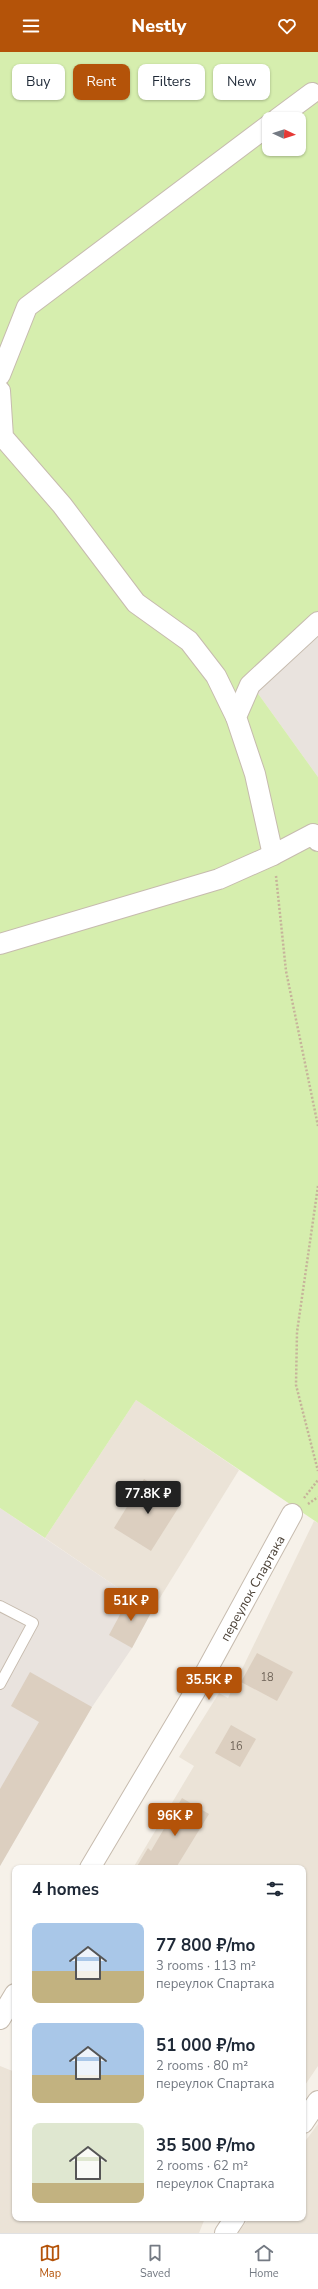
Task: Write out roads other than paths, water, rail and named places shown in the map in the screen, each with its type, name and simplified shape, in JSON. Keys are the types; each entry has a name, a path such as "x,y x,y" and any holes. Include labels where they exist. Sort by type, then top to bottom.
{"street":[{"path":"286,112 315,88"},
{"path":"0,375 26,307 262,130"},
{"path":"0,391 3,437 62,505 136,603 188,641 216,676 236,717 255,774 273,855"},
{"path":"236,717 250,685 318,622"},
{"path":"0,944 219,879 316,835"},
{"name":"переулок Спартака","path":"92,1865 197,1688 292,1514"},
{"path":"0,2019 12,1999"},
{"path":"306,2119 318,2101"},
{"path":"225,2233 233,2221"}],"lane":[{"path":"0,1606 32,1623 0,1684"}]}
